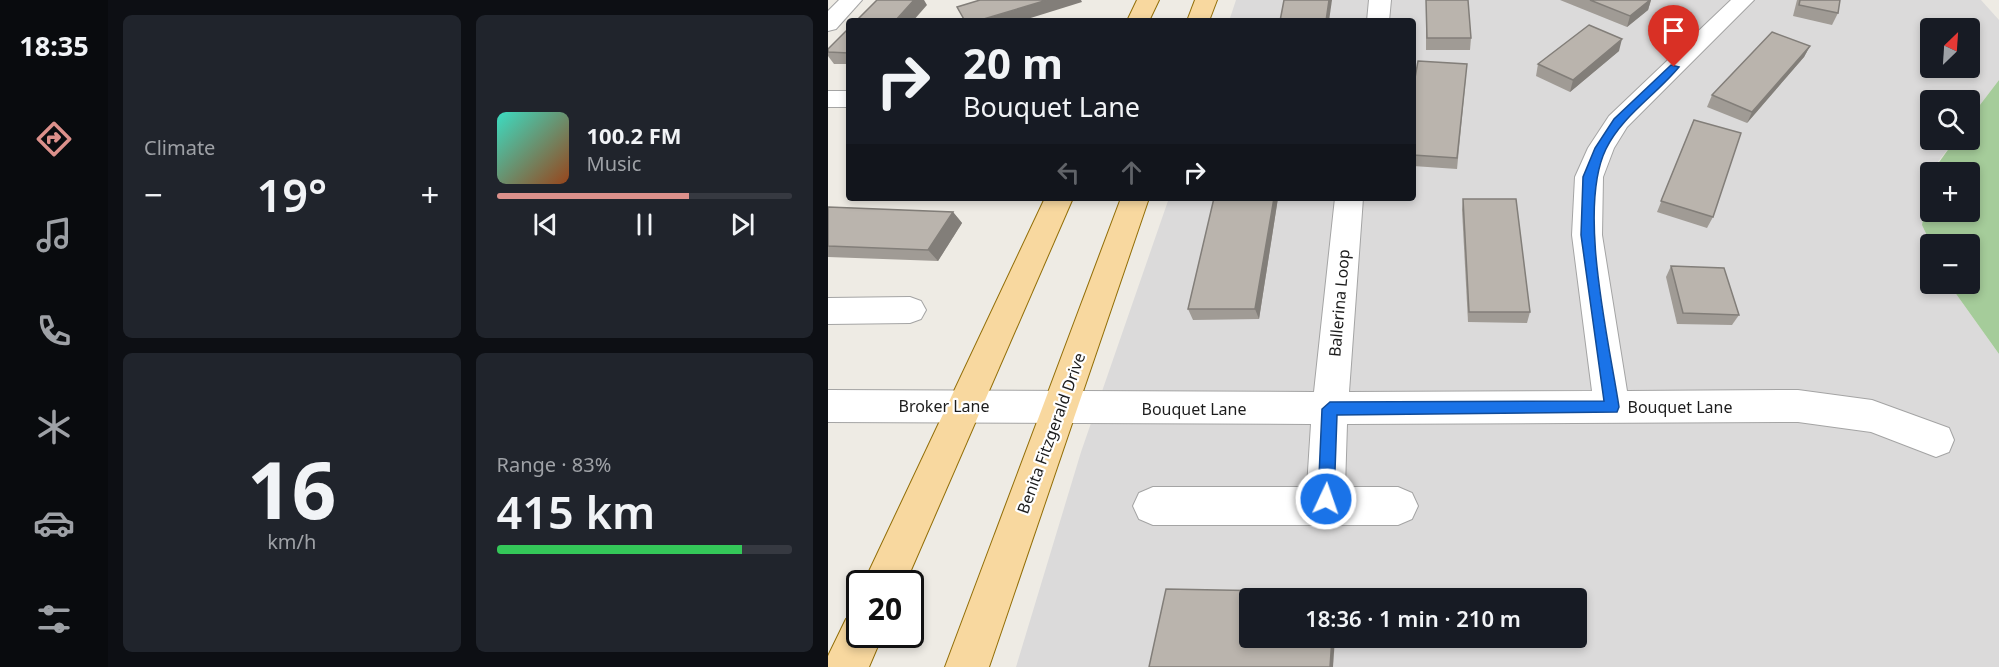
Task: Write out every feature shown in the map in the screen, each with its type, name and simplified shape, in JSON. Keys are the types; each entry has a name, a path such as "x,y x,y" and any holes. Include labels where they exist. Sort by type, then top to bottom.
{"main road":[{"path":"1139,18 1148,0"},
{"path":"1199,18 1206,0"},
{"path":"890,570 1058,201"},
{"name":"Benita Fitzgerald Drive","path":"967,667 1134,201"},
{"path":"846,667 855,648"}],"street":[{"path":"828,24 851,0"},
{"path":"1378,18 1380,0"},
{"path":"1612,407 1587,235 1589,177 1601,148 1618,122 1731,4"},
{"path":"828,99 846,99"},
{"name":"Ballerina Loop","path":"1325,506 1330,409 1350,201"},
{"path":"828,311 910,310"},
{"name":"Broker Lane","path":"828,406 965,405 1060,409"},
{"name":"Bouquet Lane","path":"1060,409 1798,406 1843,410 1898,424 1936,440"},
{"path":"1153,506 1398,506"}],"shaded area":[{"path":"1236,0 1981,0 1999,20 1999,80 1980,105 1980,90 1920,90 1920,150 1947,150 1938,162 1920,162 1920,222 1922,222 1926,234 1920,234 1920,294 1956,294 1999,354 1999,667 1016,667 1081,452 1168,201 1416,201 1416,18 1230,18"}],"green space":[{"path":"1999,80 1999,354 1956,294 1980,294 1980,234 1926,234 1922,225 1922,222 1980,222 1980,162 1939,162 1948,150 1980,150 1980,105"}],"building":[{"path":"877,0 914,0 898,18 859,18"},
{"path":"980,0 1047,0 987,18 963,18 957,7"},
{"path":"1284,0 1329,0 1326,18 1281,18"},
{"path":"1426,0 1468,0 1471,38 1427,38"},
{"path":"1590,0 1650,0 1630,16"},
{"path":"1800,0 1840,0 1838,13 1799,5"},
{"path":"1589,25 1622,39 1573,80 1538,64"},
{"path":"846,31 846,53 828,52 828,49"},
{"path":"1772,32 1810,46 1752,112 1712,95"},
{"path":"1418,61 1467,64 1457,158 1416,155"},
{"path":"1694,120 1741,133 1713,217 1661,201"},
{"path":"1463,199 1516,199 1530,312 1469,312"},
{"path":"1213,201 1273,201 1255,309 1188,309"},
{"path":"828,207 953,212 928,250 828,246"},
{"path":"1671,266 1724,268 1739,315 1683,313"},
{"path":"1166,589 1239,590 1239,648 1331,648 1330,667 1149,667"}],"route":[{"path":"1326,499 1330,409 1612,407 1587,235 1589,177 1601,148 1618,122 1674,67"}]}
